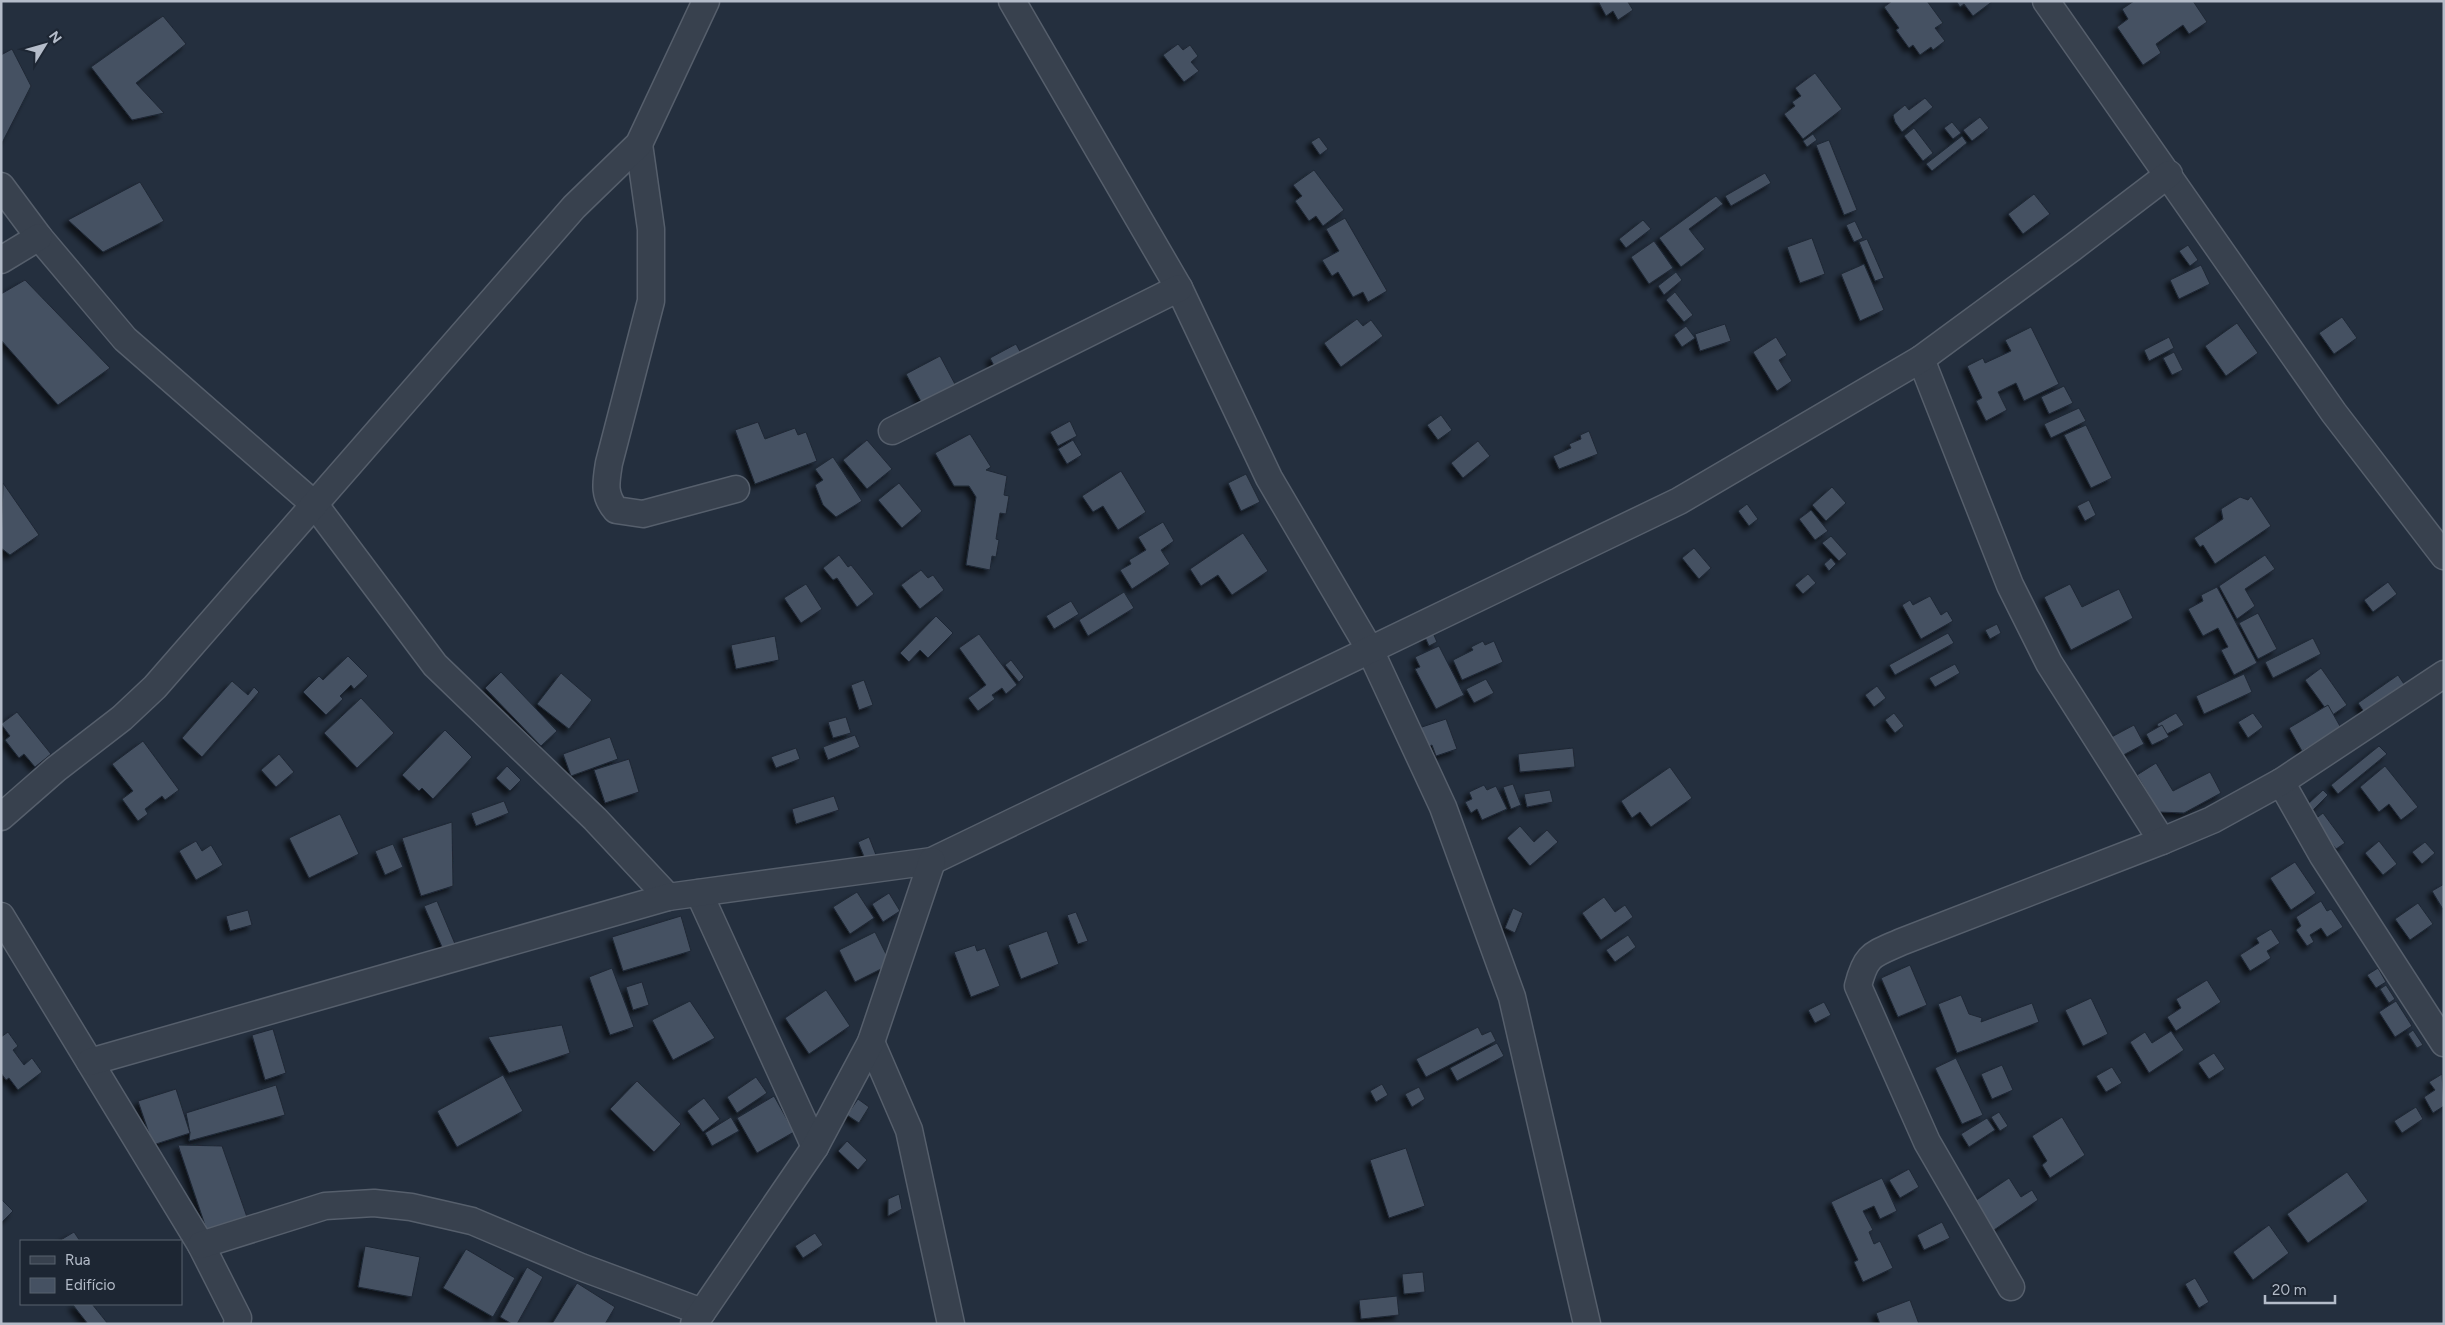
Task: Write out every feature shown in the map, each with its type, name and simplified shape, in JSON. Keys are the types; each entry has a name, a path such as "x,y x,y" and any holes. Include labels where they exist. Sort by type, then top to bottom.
{"street":[{"path":"3,812 122,718 155,687 574,207 639,144 706,1"},
{"path":"1012,1 1179,288 1269,478 1370,650 1443,807 1512,997 1587,1324"},
{"path":"2046,1 2169,174 2334,413 2444,556"},
{"path":"639,144 651,228 651,301 609,463 605,490 609,502 616,510 643,514 736,489"},
{"path":"90,1062 668,897 932,861 1680,501 1921,359 2169,174"},
{"path":"1,186 39,237 126,339 315,505 435,666 595,819 668,897"},
{"path":"1,260 39,237"},
{"path":"892,431 1179,288"},
{"path":"1921,359 2010,585 2049,663 2162,841"},
{"path":"2011,1287 1928,1142 1858,986 1864,964 1876,953 1900,942 2212,820 2281,782 2444,674"},
{"path":"2281,782 2323,856 2444,1043"},
{"path":"201,1245 325,1206 374,1203 411,1207 472,1221 698,1318 815,1147 871,1042 932,861"},
{"path":"699,893 815,1147"},
{"path":"1,916 201,1245 238,1318 238,1324"},
{"path":"871,1042 909,1130 951,1324"}],"building":[{"path":"1598,1 1630,1 1628,2 1633,10 1618,20 1613,11 1606,16"},
{"path":"1892,1 1927,1 1943,23 1935,28 1945,41 1933,50 1931,47 1920,55 1913,45 1909,48 1896,30 1899,28 1884,7"},
{"path":"1956,1 1993,1 1973,16 1964,4 1960,7"},
{"path":"2134,1 2193,1 2207,22 2189,34 2183,25 2156,44 2161,53 2143,65 2117,27 2128,19 2122,9"},
{"path":"163,16 186,44 136,83 164,113 132,120 91,67"},
{"path":"1178,44 1183,50 1190,45 1198,56 1191,62 1199,71 1184,82 1163,55"},
{"path":"12,49 31,86 1,145 1,55"},
{"path":"1815,73 1842,109 1803,139 1784,114 1795,106 1792,102 1801,96 1795,88"},
{"path":"1925,98 1933,107 1902,132 1895,122 1893,115 1905,105 1909,110"},
{"path":"1980,117 1989,128 1972,141 1963,130"},
{"path":"1952,122 1961,133 1953,139 1944,128"},
{"path":"1914,128 1933,153 1923,161 1904,136"},
{"path":"1813,134 1817,140 1807,147 1803,141"},
{"path":"1962,136 1967,143 1932,171 1926,164"},
{"path":"1319,137 1328,149 1320,155 1311,142"},
{"path":"1829,140 1857,210 1844,215 1816,145"},
{"path":"1314,170 1344,210 1323,226 1316,216 1309,221 1295,201 1302,196 1293,185"},
{"path":"1765,173 1771,183 1731,206 1725,196"},
{"path":"140,182 164,221 103,252 68,220"},
{"path":"2034,194 2050,214 2023,234 2008,214"},
{"path":"1716,196 1723,204 1689,229 1705,249 1681,267 1659,238"},
{"path":"1345,218 1387,291 1368,302 1363,292 1353,297 1338,272 1332,276 1322,260 1339,251 1326,229"},
{"path":"1643,220 1651,229 1626,248 1619,239"},
{"path":"1855,221 1863,238 1854,242 1846,225"},
{"path":"1812,238 1825,274 1800,283 1787,247"},
{"path":"1867,239 1884,278 1875,281 1859,242"},
{"path":"1654,241 1673,268 1649,284 1631,257"},
{"path":"2188,245 2198,260 2190,266 2179,251"},
{"path":"1864,264 1884,310 1860,321 1841,274"},
{"path":"2201,265 2210,284 2179,299 2170,280"},
{"path":"1676,272 1682,280 1664,295 1658,286"},
{"path":"25,280 110,368 58,405 1,340 1,294"},
{"path":"1675,292 1693,315 1684,322 1666,300"},
{"path":"2342,317 2357,338 2334,354 2319,333"},
{"path":"1357,319 1363,326 1371,320 1383,336 1341,367 1324,343"},
{"path":"2237,323 2258,353 2226,376 2205,346"},
{"path":"1725,324 1731,341 1700,351 1695,334"},
{"path":"1686,326 1695,338 1682,347 1674,335"},
{"path":"2031,327 2059,384 2024,401 2016,383 1998,392 2007,410 1986,421 1976,401 1982,398 1967,366 1983,358 1985,363 2011,351 2005,340"},
{"path":"1776,337 1787,355 1779,360 1792,381 1777,391 1753,352"},
{"path":"2169,337 2174,348 2149,361 2144,350"},
{"path":"1016,344 1024,359 998,373 990,358"},
{"path":"2174,352 2183,370 2172,375 2163,358"},
{"path":"940,356 957,388 924,407 906,374"},
{"path":"2064,386 2073,403 2049,414 2041,397"},
{"path":"2079,408 2086,421 2051,438 2044,424"},
{"path":"1441,415 1452,430 1438,440 1427,425"},
{"path":"1070,421 1077,436 1058,446 1050,432"},
{"path":"758,422 765,439 795,428 798,435 806,432 817,461 755,484 735,430"},
{"path":"2086,425 2112,478 2091,488 2064,435"},
{"path":"1589,431 1598,454 1559,469 1553,456 1571,448 1569,444 1581,439 1580,435"},
{"path":"970,434 991,467 986,470 1007,476 1004,495 1009,496 1006,514 1000,513 996,539 999,540 996,557 992,556 990,570 966,565 976,497 969,486 954,486 935,453"},
{"path":"867,440 892,469 867,489 843,460"},
{"path":"1073,440 1082,455 1067,464 1058,449"},
{"path":"1478,441 1490,456 1463,478 1451,463"},
{"path":"833,457 862,501 836,517 823,505 815,485 823,480 815,469"},
{"path":"1121,471 1146,512 1118,530 1103,506 1093,512 1082,496"},
{"path":"1246,474 1260,502 1241,511 1228,483"},
{"path":"3,483 39,535 10,555 1,548"},
{"path":"899,483 922,511 902,528 878,500"},
{"path":"1832,487 1846,503 1826,521 1812,505"},
{"path":"2251,496 2271,526 2215,564 2203,545 2200,547 2194,538 2223,519 2221,509 2240,497 2248,500"},
{"path":"2089,500 2096,515 2085,521 2077,506"},
{"path":"1747,504 1758,519 1749,526 1738,511"},
{"path":"1811,510 1828,531 1815,540 1799,519"},
{"path":"1163,522 1174,541 1161,550 1170,564 1132,589 1120,570 1131,564 1129,560 1146,550 1138,537"},
{"path":"1243,533 1268,571 1232,595 1218,575 1201,586 1190,569"},
{"path":"1831,536 1847,554 1839,561 1822,543"},
{"path":"1694,548 1711,568 1699,579 1682,558"},
{"path":"839,555 848,567 851,565 874,594 857,607 837,578 833,580 823,568"},
{"path":"2265,555 2275,569 2245,589 2255,606 2237,619 2219,586"},
{"path":"1831,558 1836,564 1829,571 1824,564"},
{"path":"921,570 928,578 933,575 944,590 920,609 901,585"},
{"path":"1808,574 1816,583 1803,594 1795,585"},
{"path":"2388,582 2397,594 2373,612 2364,600"},
{"path":"806,584 822,609 801,623 784,598"},
{"path":"2070,584 2082,607 2119,589 2133,618 2071,650 2044,597"},
{"path":"2217,587 2257,663 2234,675 2221,650 2228,647 2218,628 2203,636 2188,609 2203,601 2201,595"},
{"path":"1124,592 1134,608 1088,636 1079,620"},
{"path":"1930,596 1941,615 1947,611 1953,621 1921,639 1902,605 1910,600 1913,605"},
{"path":"1071,601 1079,614 1054,629 1046,616"},
{"path":"2258,613 2277,649 2258,659 2239,623"},
{"path":"936,616 953,633 928,658 920,650 909,662 900,653"},
{"path":"1997,624 2001,633 1990,639 1985,630"},
{"path":"1433,633 1437,642 1429,646 1425,637"},
{"path":"1948,633 1954,643 1895,675 1889,665"},
{"path":"979,634 1017,685 1006,694 1002,688 992,695 995,699 978,711 968,698 986,685 959,648"},
{"path":"775,636 779,660 736,669 731,645"},
{"path":"2313,638 2321,654 2273,678 2265,662"},
{"path":"1483,641 1485,645 1494,641 1503,662 1462,680 1453,660 1473,650 1471,647"},
{"path":"1439,646 1464,695 1436,709 1415,669 1420,667 1415,657"},
{"path":"348,656 368,676 354,689 351,685 340,696 343,699 326,715 303,692 319,676 323,680"},
{"path":"1011,660 1024,677 1019,682 1005,665"},
{"path":"1955,664 1960,673 1935,687 1929,678"},
{"path":"2321,668 2347,705 2331,716 2305,680"},
{"path":"501,672 557,731 541,746 485,688"},
{"path":"561,673 592,700 569,729 537,704"},
{"path":"2244,674 2252,692 2204,714 2196,696"},
{"path":"2398,675 2408,690 2369,719 2358,703"},
{"path":"1486,679 1494,693 1474,703 1466,689"},
{"path":"864,680 873,705 859,710 851,685"},
{"path":"232,681 248,695 254,687 259,692 202,757 182,738"},
{"path":"1877,686 1886,698 1874,707 1865,695"},
{"path":"361,698 394,733 357,768 324,733"},
{"path":"2328,705 2341,728 2302,751 2289,728"},
{"path":"17,712 51,754 35,767 24,754 19,758 5,740 10,736 1,724"},
{"path":"1894,713 1904,726 1895,733 1885,720"},
{"path":"2176,713 2184,725 2163,736 2157,724"},
{"path":"2253,713 2263,727 2248,738 2238,722"},
{"path":"846,717 851,733 833,738 828,722"},
{"path":"1446,719 1457,749 1436,756 1432,745 1426,747 1419,728"},
{"path":"2134,725 2144,744 2114,760 2104,741"},
{"path":"2162,725 2169,737 2152,745 2146,734"},
{"path":"445,730 472,757 433,799 422,788 419,791 402,775"},
{"path":"855,735 860,747 828,760 823,747"},
{"path":"610,737 618,759 571,776 563,754"},
{"path":"143,741 179,790 165,800 162,796 145,809 148,814 138,821 122,799 133,791 112,764"},
{"path":"2379,746 2387,754 2338,794 2331,785"},
{"path":"796,748 800,759 776,768 771,757"},
{"path":"1573,748 1575,767 1520,772 1518,754"},
{"path":"279,754 294,772 276,787 261,770"},
{"path":"629,759 639,792 605,803 594,770"},
{"path":"2156,763 2173,791 2210,772 2221,793 2184,813 2159,812 2137,775"},
{"path":"507,766 521,780 510,791 496,778"},
{"path":"2385,766 2418,807 2401,820 2389,804 2379,812 2360,787"},
{"path":"1670,767 1692,798 1651,827 1640,812 1632,818 1621,801"},
{"path":"1513,784 1521,805 1511,809 1503,787"},
{"path":"1484,785 1487,790 1496,786 1507,809 1482,820 1477,809 1471,813 1465,802 1472,799 1469,792"},
{"path":"1550,790 1553,802 1527,807 1524,794"},
{"path":"2323,790 2328,795 2313,810 2308,804"},
{"path":"834,796 839,810 796,824 792,809"},
{"path":"504,801 509,813 476,826 471,813"},
{"path":"2323,813 2345,843 2336,849 2314,820"},
{"path":"340,814 359,854 309,878 289,838"},
{"path":"452,822 453,886 421,896 402,838"},
{"path":"1520,826 1534,842 1547,830 1558,842 1530,866 1507,838"},
{"path":"869,837 876,855 865,859 858,842"},
{"path":"196,841 202,851 211,845 223,865 196,880 179,851"},
{"path":"2379,841 2397,864 2383,875 2365,853"},
{"path":"2425,842 2435,853 2422,864 2412,852"},
{"path":"393,844 403,867 385,875 375,851"},
{"path":"2295,862 2316,893 2291,910 2270,878"},
{"path":"2444,884 2444,911 2432,891"},
{"path":"857,892 874,918 850,934 833,907"},
{"path":"889,893 900,911 883,922 872,904"},
{"path":"1604,897 1615,912 1625,905 1633,917 1601,940 1582,913"},
{"path":"437,901 458,951 446,956 424,906"},
{"path":"2321,901 2327,911 2331,909 2343,927 2327,937 2321,928 2310,935 2314,942 2307,946 2296,930 2301,926 2296,917"},
{"path":"2418,903 2433,924 2410,940 2395,919"},
{"path":"1513,908 1523,913 1515,933 1505,928"},
{"path":"248,910 252,925 230,931 226,916"},
{"path":"1076,912 1088,941 1078,944 1067,915"},
{"path":"681,916 691,951 623,971 612,937"},
{"path":"2271,929 2280,943 2267,951 2271,958 2250,971 2240,955 2259,943 2256,938"},
{"path":"1047,931 1059,964 1021,979 1008,945"},
{"path":"875,932 891,964 855,982 839,950"},
{"path":"1628,935 1636,947 1615,962 1606,950"},
{"path":"975,945 977,951 985,948 1000,986 971,997 954,952"},
{"path":"1910,965 1927,1005 1898,1017 1881,978"},
{"path":"612,968 634,1027 610,1035 589,977"},
{"path":"2378,968 2386,982 2376,988 2367,975"},
{"path":"2207,980 2221,1002 2176,1031 2167,1017 2181,1008 2176,999"},
{"path":"642,982 649,1005 633,1010 626,987"},
{"path":"2386,985 2395,999 2389,1003 2380,989"},
{"path":"826,990 850,1026 809,1054 785,1018"},
{"path":"1961,995 1969,1014 1982,1018 1981,1022 2032,1003 2039,1022 1957,1053 1938,1004"},
{"path":"2091,998 2108,1034 2083,1046 2065,1010"},
{"path":"690,1001 715,1038 673,1060 652,1020"},
{"path":"2396,1001 2412,1026 2395,1037 2379,1012"},
{"path":"1824,1002 1831,1015 1815,1023 1808,1010"},
{"path":"562,1025 570,1053 509,1073 488,1037"},
{"path":"1478,1027 1482,1035 1491,1031 1496,1041 1426,1077 1416,1059"},
{"path":"273,1029 286,1073 265,1080 252,1035"},
{"path":"2413,1030 2423,1045 2417,1048 2408,1034"},
{"path":"2171,1031 2184,1050 2149,1073 2130,1042 2145,1032 2152,1043"},
{"path":"8,1032 18,1046 13,1050 24,1065 32,1058 42,1072 18,1090 9,1078 6,1080 1,1073 1,1037"},
{"path":"1497,1043 1504,1056 1457,1081 1450,1068"},
{"path":"2214,1053 2225,1069 2209,1079 2198,1063"},
{"path":"1956,1058 1983,1115 1962,1124 1935,1068"},
{"path":"2002,1065 2013,1090 1992,1099 1981,1074"},
{"path":"2112,1067 2122,1083 2106,1092 2096,1076"},
{"path":"2442,1074 2444,1106 2433,1113 2424,1097 2435,1090 2429,1082"},
{"path":"503,1075 523,1111 457,1147 437,1111"},
{"path":"756,1077 767,1093 737,1113 727,1097"},
{"path":"637,1081 681,1124 654,1152 610,1109"},
{"path":"1382,1084 1388,1095 1376,1102 1370,1091"},
{"path":"276,1085 285,1115 189,1141 190,1133 186,1113"},
{"path":"1419,1087 1425,1099 1412,1107 1405,1094"},
{"path":"176,1089 190,1133 153,1145 138,1101"},
{"path":"774,1096 794,1132 757,1153 737,1118"},
{"path":"704,1098 720,1119 703,1132 687,1111"},
{"path":"858,1099 869,1107 859,1123 847,1115"},
{"path":"2416,1107 2423,1119 2402,1133 2394,1121"},
{"path":"1999,1112 2008,1126 2000,1131 1991,1117"},
{"path":"731,1117 739,1131 712,1146 705,1133"},
{"path":"2062,1117 2085,1155 2050,1178 2042,1165 2047,1161 2032,1136"},
{"path":"1987,1118 1995,1130 1969,1147 1961,1134"},
{"path":"847,1141 867,1160 858,1170 838,1151"},
{"path":"178,1145 222,1146 247,1217 207,1231"},
{"path":"1406,1148 1425,1206 1389,1218 1370,1160"},
{"path":"1909,1169 1919,1187 1900,1198 1889,1180"},
{"path":"2347,1172 2368,1201 2308,1243 2287,1214"},
{"path":"1882,1178 1897,1211 1880,1219 1874,1206 1863,1211 1873,1230 1869,1232 1874,1244 1880,1241 1893,1268 1863,1282 1854,1262 1858,1260 1831,1202"},
{"path":"2009,1178 2021,1197 2032,1190 2038,1200 1991,1232 1972,1203"},
{"path":"899,1194 902,1209 888,1216 888,1199"},
{"path":"1,1199 13,1211 1,1223"},
{"path":"1942,1222 1950,1238 1924,1250 1917,1235"},
{"path":"2269,1225 2289,1253 2253,1280 2233,1252"},
{"path":"74,1232 79,1240 61,1240"},
{"path":"815,1233 823,1245 803,1258 795,1246"},
{"path":"365,1246 420,1257 412,1297 358,1287"},
{"path":"466,1249 515,1278 493,1317 443,1288"},
{"path":"527,1267 543,1277 517,1324 512,1324 500,1317"},
{"path":"1423,1272 1425,1292 1404,1294 1402,1274"},
{"path":"2195,1278 2209,1302 2199,1308 2185,1284"},
{"path":"577,1283 615,1307 605,1324 552,1324"},
{"path":"1397,1296 1399,1315 1361,1319 1359,1300"},
{"path":"1910,1300 1919,1324 1880,1324 1876,1313"},
{"path":"73,1305 93,1305 108,1324 88,1324"}]}
